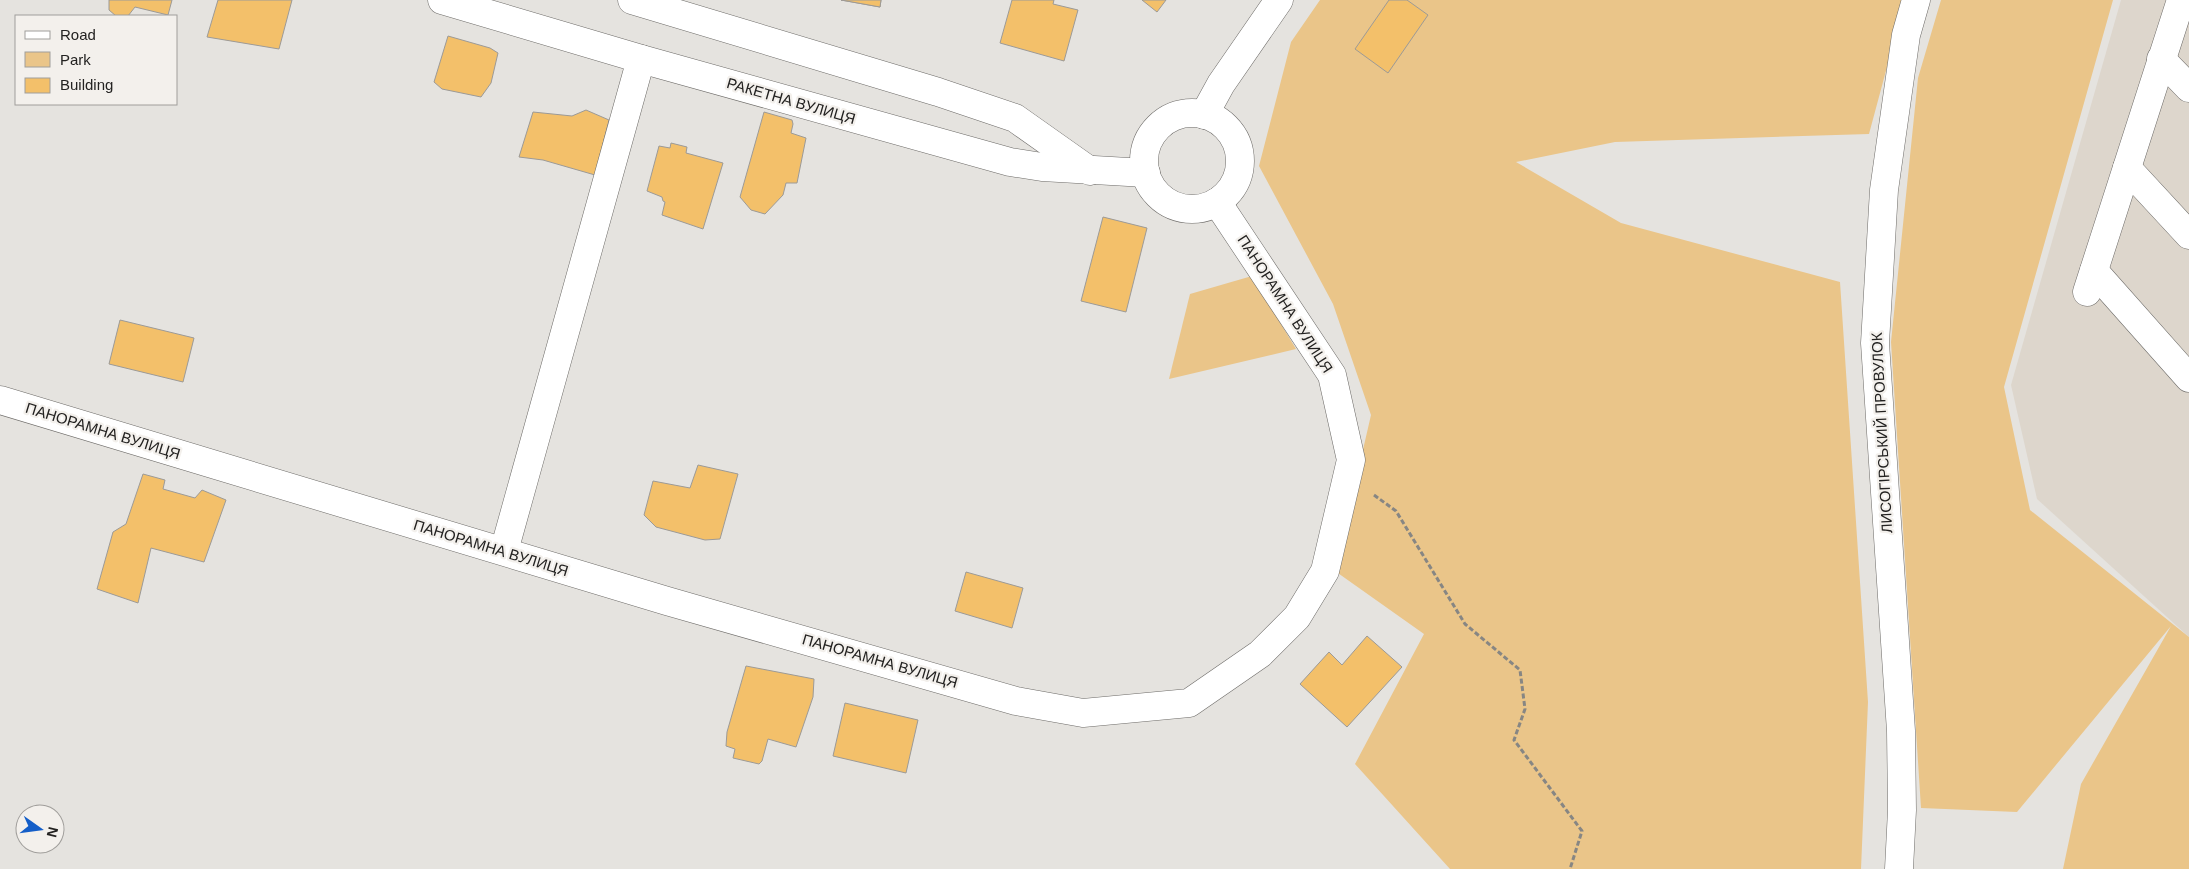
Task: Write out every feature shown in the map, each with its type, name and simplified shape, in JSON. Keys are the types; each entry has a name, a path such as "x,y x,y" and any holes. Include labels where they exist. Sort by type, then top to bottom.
{"street":[{"name":"РАКЕТНА ВУЛИЦЯ","path":"442,0 641,59 1010,162 1090,171 1146,173"},
{"path":"632,0 938,92 1016,118 1090,171"},
{"path":"1204,115 1221,84 1279,0"},
{"name":"ЛИСОГІРСЬКИЙ ПРОВУЛОК","path":"1899,869 1902,810 1901,731 1875,343 1884,190 1906,35 1916,0"},
{"path":"2180,0 2090,282 2189,378"},
{"path":"504,551 641,59"},
{"path":"2162,59 2189,88"},
{"path":"1190,113 1204,115 1215,119 1225,126 1238,147 1239,171 1235,183 1216,202 1203,208 1188,209 1174,205 1162,198 1152,186 1146,173 1147,145 1154,132 1176,116 1190,113"},
{"path":"2127,168 2189,235"},
{"name":"ПАНОРАМНА ВУЛИЦЯ","path":"0,400 676,603 1016,701 1083,713 1189,703 1260,654 1297,617 1325,570 1351,460 1332,375 1216,202"}],"path":[{"path":"1348,475 1396,511 1465,624 1520,670 1525,709 1514,740 1582,831 1570,869"}],"shaded area":[{"path":"2121,0 2189,0 2189,637 2037,499 2011,385"}],"green space":[{"path":"1320,0 1905,0 1869,134 1615,142 1516,162 1621,223 1840,282 1868,702 1861,869 1450,869 1355,764 1424,634 1335,571 1371,415 1333,304 1259,166 1291,42"},
{"path":"1941,0 2113,0 2004,387 2030,510 2189,637 2189,869 2063,869 2081,784 2171,626 2017,812 1921,808 1891,342 1918,78"},
{"path":"1252,276 1296,349 1169,379 1190,294"}],"building":[{"path":"109,0 172,0 168,15 135,7 129,15 115,15 109,10"},
{"path":"218,0 292,0 279,49 207,37"},
{"path":"841,0 881,0 880,7"},
{"path":"841,0 881,0 880,7"},
{"path":"1012,0 1054,0 1053,4 1078,10 1064,61 1000,43"},
{"path":"1142,0 1166,0 1157,12"},
{"path":"1389,0 1407,0 1428,15 1388,73 1355,49"},
{"path":"448,36 490,48 498,53 491,83 481,97 442,89 434,82"},
{"path":"586,110 609,120 595,175 543,160 519,157 533,112 572,116"},
{"path":"764,112 792,120 791,133 806,138 797,183 786,183 783,195 765,214 751,210 740,197"},
{"path":"671,143 687,147 686,153 723,163 703,229 662,215 665,202 662,197 647,191 659,146 670,148"},
{"path":"1103,217 1147,228 1126,312 1081,301"},
{"path":"120,320 194,338 183,382 109,364"},
{"path":"698,465 738,474 720,539 705,540 656,527 644,515 653,481 690,488"},
{"path":"143,474 165,480 163,489 195,498 202,490 226,500 204,562 151,548 138,603 97,589 113,532 126,524"},
{"path":"966,572 1023,588 1012,628 955,611"},
{"path":"1367,636 1402,667 1347,727 1300,684 1329,652 1342,665"},
{"path":"746,666 814,679 813,697 796,747 768,739 762,761 759,764 733,758 735,749 726,746 727,732"},
{"path":"845,703 918,720 906,773 833,756"}]}
